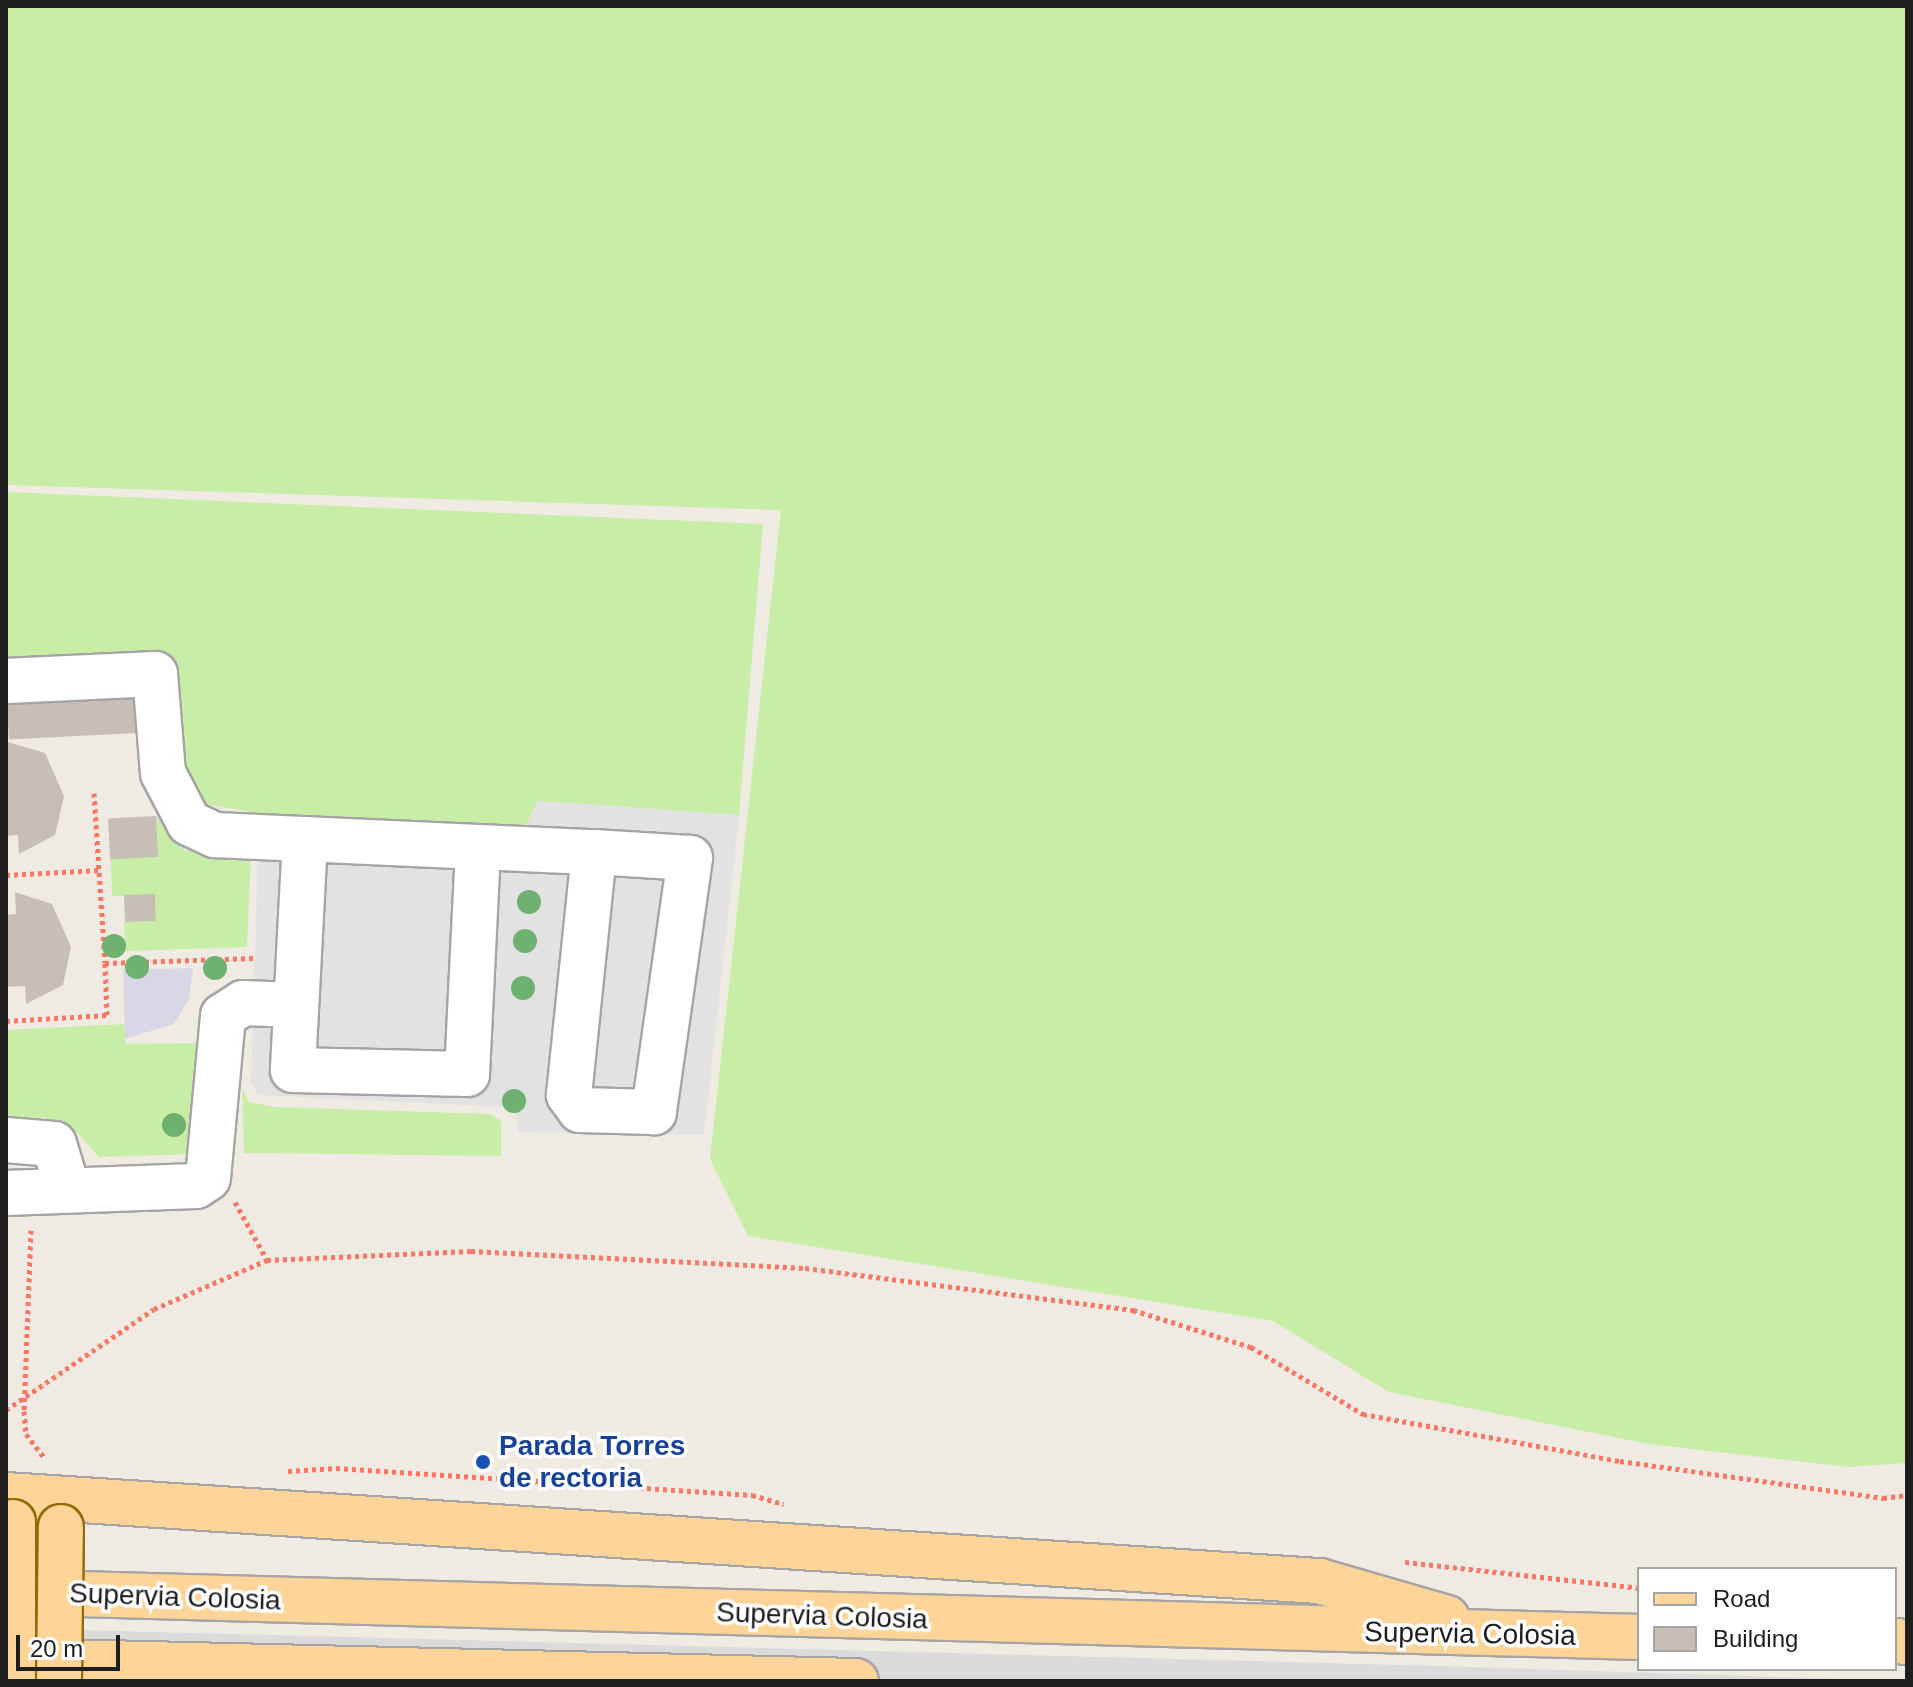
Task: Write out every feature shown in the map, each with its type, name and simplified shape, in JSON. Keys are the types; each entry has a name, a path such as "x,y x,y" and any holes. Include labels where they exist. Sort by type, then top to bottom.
{"main road":[{"path":"13,1681 11,1505 73,1514 1319,1581 1507,1635"},
{"path":"59,1681 73,1514"},
{"name":"Supervia Colosia","path":"6,1592 1637,1637"},
{"path":"6,1660 856,1681"}],"lane":[{"path":"6,681 155,674 163,773 189,823 215,835 594,852 690,858 654,1112 580,1110 569,1095 594,852"},
{"path":"305,839 293,1070 467,1074 478,847"},
{"path":"19,1205 68,1190 196,1186 208,1178 223,1016 243,1003 296,1005"},
{"path":"6,1140 54,1144 68,1190"}],"path":[{"path":"6,1021 107,1015 94,793"},
{"path":"6,875 99,870"},
{"path":"105,963 254,958"},
{"path":"158,961 158,969"},
{"path":"208,1178 231,1195 267,1260"},
{"path":"19,1205 26,1434 48,1461"},
{"path":"6,1410 154,1309 267,1260 471,1251 805,1268 1133,1310 1251,1347 1363,1414 1620,1461 1883,1498 1907,1495"},
{"path":"277,1472 336,1468 752,1495 798,1508"},
{"path":"1396,1561 1637,1588"}],"shaded area":[{"path":"537,801 739,815 704,1135 518,1132 515,1113 506,1107 258,1095 251,1082 259,821 507,828 526,826"},
{"path":"193,968 189,999 174,1024 125,1039 123,970"},
{"path":"6,1628 1438,1666 1906,1681 6,1681"}],"green space":[{"path":"6,6 1907,6 1907,1463 1848,1467 1649,1444 1389,1392 1273,1321 748,1236 710,1159 781,510 6,485"},
{"path":"6,492 763,524 739,815 538,801 526,826 507,828 259,821 257,813 206,804 191,791 185,772 178,661 6,669"},
{"path":"156,816 184,850 251,855 247,947 126,951 124,922 156,921 155,895 112,896 111,859 158,857"},
{"path":"124,1024 126,1044 196,1043 195,1154 99,1157 74,1129 42,1117 6,1121 6,1030"},
{"path":"242,1088 249,1102 274,1107 491,1114 501,1121 501,1156 244,1153"}],"building":[{"path":"133,680 136,733 9,740 6,687"},
{"path":"8,742 45,753 64,796 55,835 19,854 18,835 6,836"},
{"path":"156,816 158,857 110,859 108,819"},
{"path":"15,892 52,904 71,947 63,985 26,1004 25,986 6,987 6,915 16,914"},
{"path":"155,894 156,921 125,922 124,895"}],"place":[{"name":"Parada Torres de rectoria","path":"483,1462"}]}
